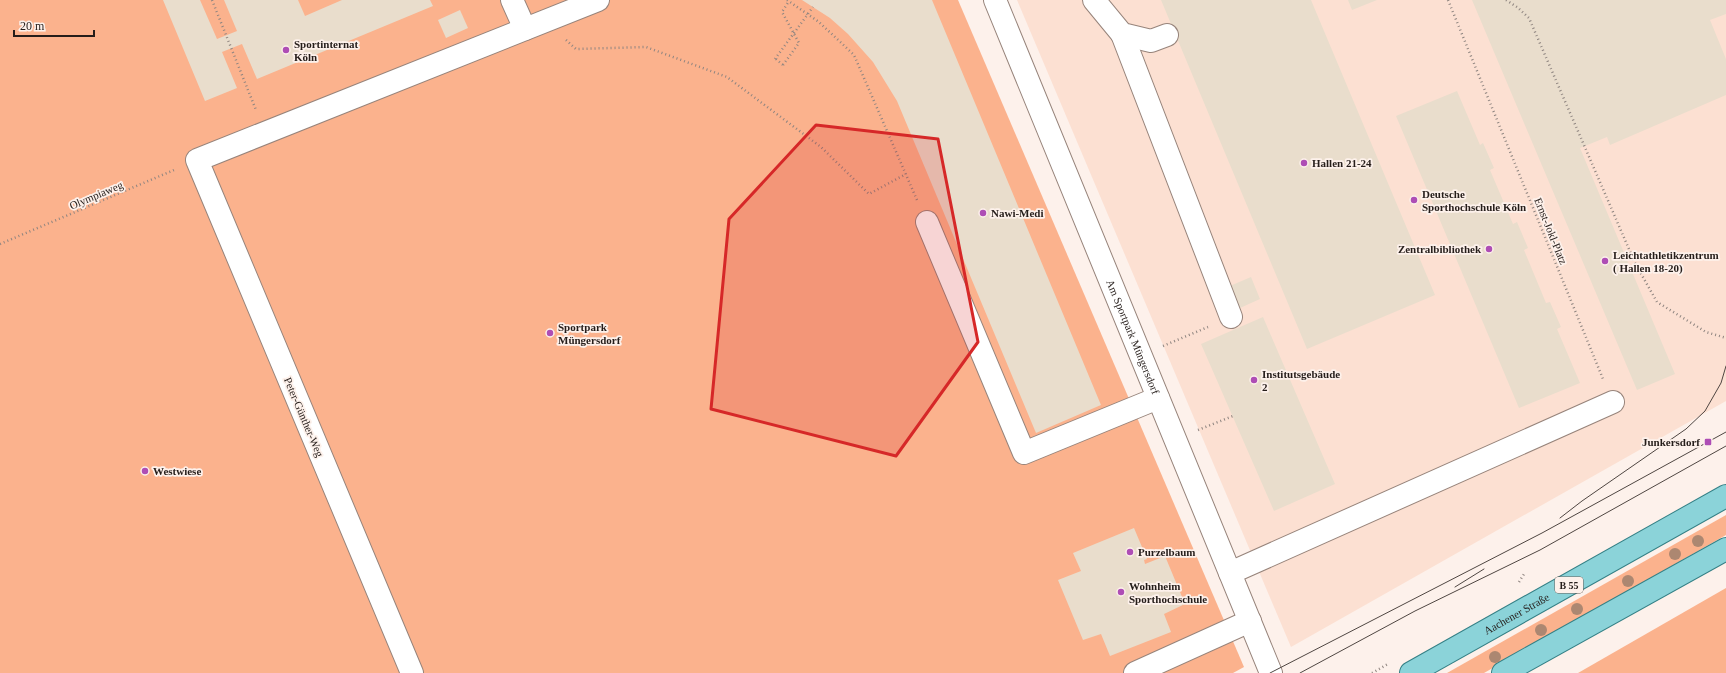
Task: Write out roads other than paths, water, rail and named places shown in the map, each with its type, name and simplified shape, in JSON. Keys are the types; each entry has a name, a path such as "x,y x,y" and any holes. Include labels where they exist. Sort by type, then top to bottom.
{"main road":[{"name":"Aachener Straße","path":"1411,673 1726,496"},
{"path":"1503,673 1726,549"}],"street":[{"path":"512,0 525,29 598,0"},
{"name":"Am Sportpark Müngersdorf","path":"995,0 1271,673"},
{"path":"1094,0 1122,34 1231,318"},
{"name":"Peter-Günther-Weg","path":"412,673 197,160 525,29"},
{"path":"1122,34 1151,41 1167,35"},
{"path":"927,222 1024,453 1162,407"},
{"path":"1230,574 1613,402"},
{"path":"1135,673 1250,621"}],"tram line":[{"path":"1560,518 1686,429 1705,411 1721,383 1726,366"},
{"path":"1270,673 1542,533 1726,432"},
{"path":"1300,673 1415,611 1540,550 1726,446"},
{"path":"1455,587 1484,569"}],"place":[{"name":"Sportinternat Köln","path":"286,50"},
{"name":"Hallen 21-24","path":"1304,163"},
{"name":"Deutsche Sporthochschule Köln","path":"1414,200"},
{"name":"Nawi-Medi","path":"983,213"},
{"name":"Zentralbibliothek","path":"1489,249"},
{"name":"Leichtathletikzentrum ( Hallen 18-20)","path":"1605,261"},
{"name":"Sportpark Müngersdorf","path":"550,333"},
{"name":"Institutsgebäude 2","path":"1254,380"},
{"name":"Junkersdorf","path":"1708,442"},
{"name":"Westwiese","path":"145,471"},
{"name":"Purzelbaum","path":"1130,552"},
{"name":"Wohnheim Sporthochschule","path":"1121,592"}]}
